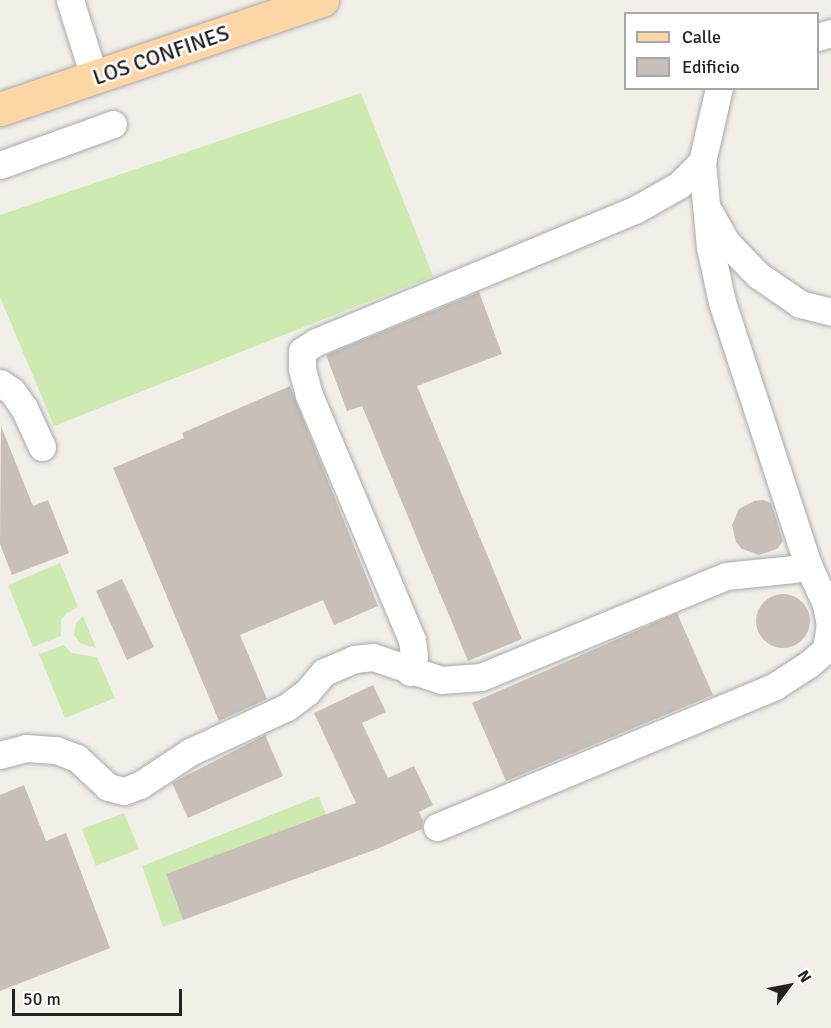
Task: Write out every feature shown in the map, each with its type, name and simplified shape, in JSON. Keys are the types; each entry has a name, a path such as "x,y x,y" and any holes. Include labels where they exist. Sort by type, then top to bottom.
{"main road":[{"name":"LOS CONFINES","path":"0,109 322,0"}],"street":[{"path":"70,0 94,77"},
{"path":"437,827 775,686 809,664 826,649 830,625 826,604 808,565 722,302 710,248 702,162 719,90"},
{"path":"0,165 113,124"},
{"path":"410,672 414,656 412,639 309,395 302,368 302,351 316,342 635,210 679,185 702,162"},
{"path":"706,207 726,242 758,275 800,304 831,312"},
{"path":"0,383 12,391 24,408 42,447"},
{"path":"0,755 26,748 56,750 77,758 108,787 124,791 140,784 190,752 287,707 307,692 324,672 354,659 373,657 410,672 441,680 481,677 726,576 794,569 808,565"}],"green space":[{"path":"361,93 433,276 54,426 0,297 0,215"},
{"path":"60,563 78,607 67,613 61,620 61,636 33,647 8,585"},
{"path":"83,616 96,648 80,643 74,635 76,623"},
{"path":"64,645 71,653 97,657 115,698 65,718 39,654"},
{"path":"319,796 326,815 166,874 183,920 163,927 142,866"},
{"path":"124,813 139,849 96,866 82,829"}],"building":[{"path":"479,292 502,354 417,386 522,639 468,661 362,406 347,411 326,355"},
{"path":"290,386 378,606 334,625 323,600 240,635 267,699 219,721 113,468 184,438 182,433"},
{"path":"1,426 33,506 48,500 69,553 12,575 0,544"},
{"path":"763,500 771,503 783,541 777,549 759,555 742,549 736,542 732,525 739,509 754,501"},
{"path":"122,579 154,647 127,660 96,591"},
{"path":"778,594 788,594 798,598 806,606 810,621 806,636 798,644 788,648 778,648 768,644 760,636 756,626 756,616 760,606 768,598"},
{"path":"677,613 713,695 506,781 472,703"},
{"path":"373,685 386,712 362,723 388,778 414,766 433,805 419,812 423,821 422,829 377,849 183,920 166,874 356,803 314,713"},
{"path":"265,735 283,776 188,818 172,783"},
{"path":"24,785 46,841 66,833 110,948 0,991 0,795"}]}
